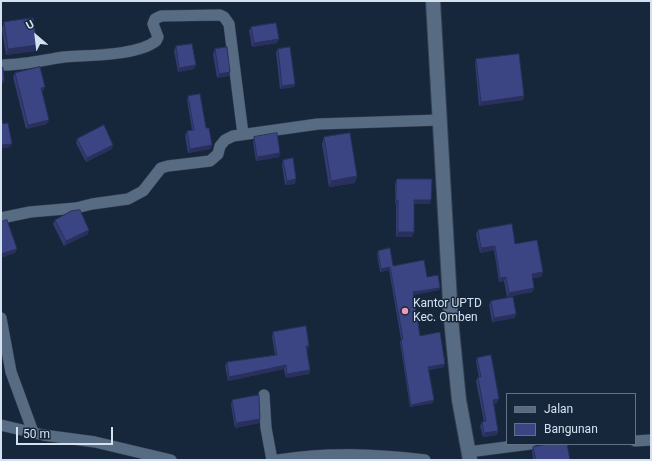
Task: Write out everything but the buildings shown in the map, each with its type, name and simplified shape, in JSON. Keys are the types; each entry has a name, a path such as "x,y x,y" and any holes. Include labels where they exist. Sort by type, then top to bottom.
{"street":[{"path":"433,1 451,319 459,400 469,456 525,445"},
{"path":"3,65 64,57 104,55 140,48 156,41 158,38 153,24 155,19 161,16 220,15 224,17 229,24 243,134"},
{"path":"1,218 30,212 76,208 92,204 128,199 144,191 161,168 210,161 218,154 220,146 225,140 233,136 318,124 440,120"},
{"path":"1,318 11,372 33,432"},
{"path":"264,395 267,434 272,460"},
{"path":"1,425 95,442 171,460"},
{"path":"636,441 651,440"},
{"path":"278,460 344,453 377,454 425,460"}],"place":[{"name":"Kantor UPTD Kec. Omben","path":"405,311"}]}
